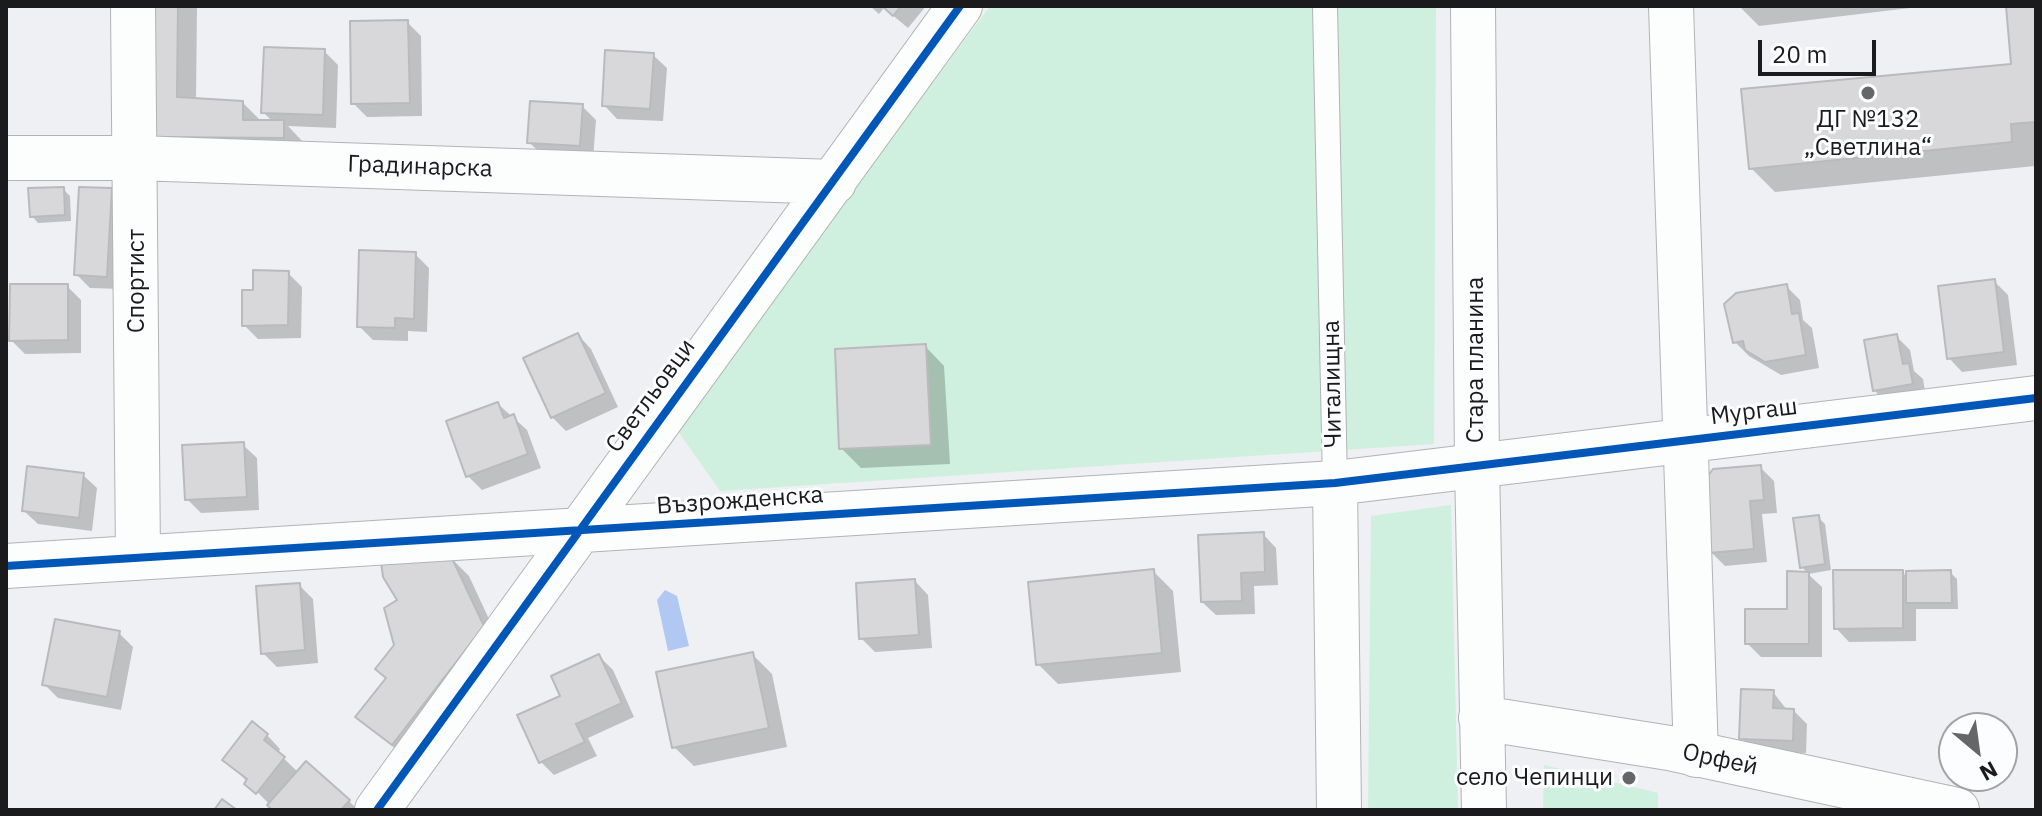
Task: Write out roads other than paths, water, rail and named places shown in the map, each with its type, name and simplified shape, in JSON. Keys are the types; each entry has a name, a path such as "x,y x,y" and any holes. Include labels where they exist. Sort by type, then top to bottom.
{"street":[{"name":"Спортист","path":"133,6 138,556"},
{"name":"Светльовци","path":"377,810 576,531 960,6"},
{"name":"Стара планина","path":"1473,6 1484,810"},
{"path":"1671,6 1696,755"},
{"name":"Градинарска","path":"6,158 136,158 834,182"},
{"name":"Мургаш","path":"1477,465 2036,398"},
{"name":"Възрожденска","path":"6,566 1335,483 1477,465"},
{"name":"Читалищна","path":"1335,483 1339,810"},
{"name":"Орфей","path":"1481,718 1696,755 1957,810"}],"lane":[{"name":"Читалищна","path":"1325,6 1335,483"}],"water":[{"path":"665,590 677,596 689,646 668,651 657,600"}],"place":[{"name":"ДГ №132 „Светлина“","path":"1868,93"},
{"name":"село Чепинци","path":"1629,778"}]}
